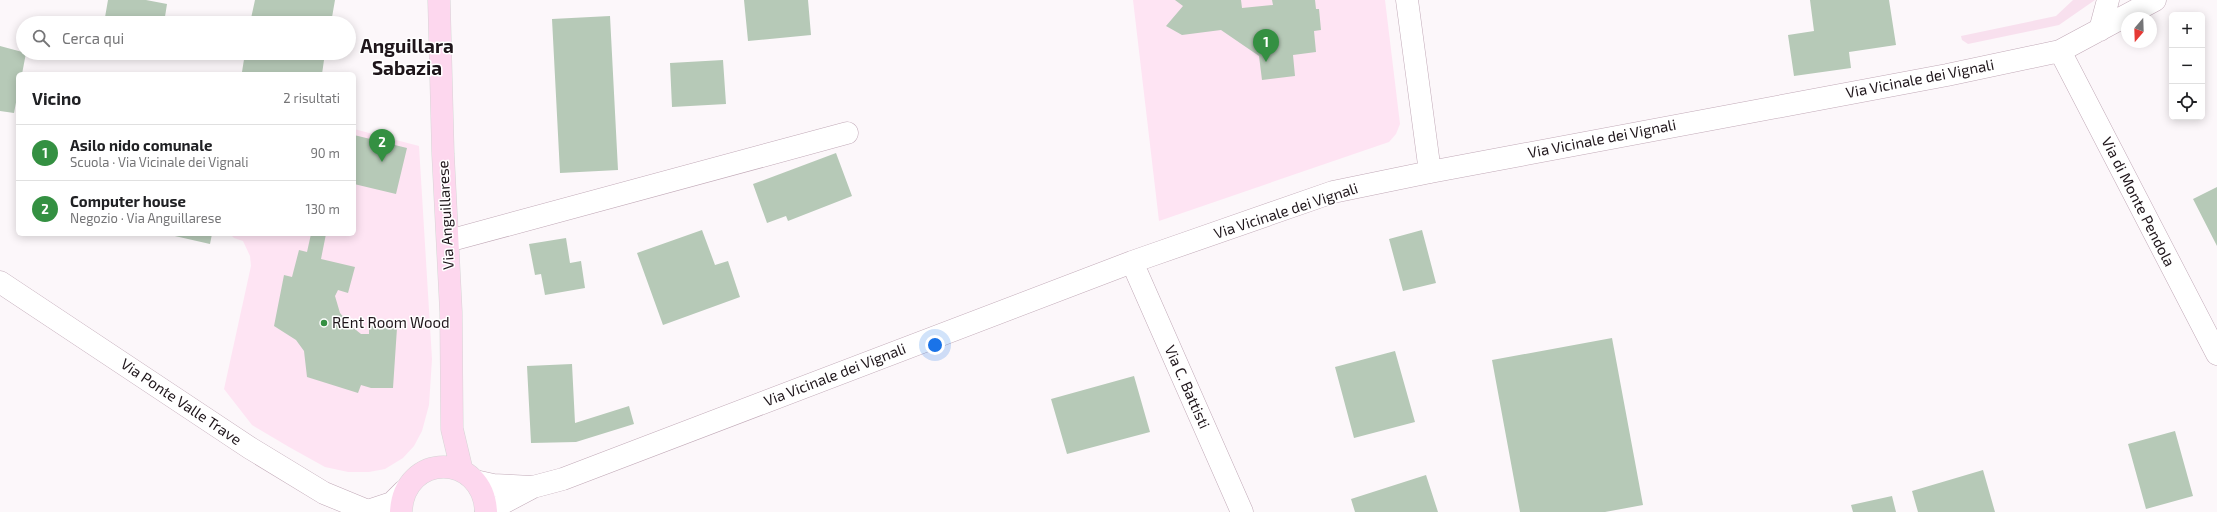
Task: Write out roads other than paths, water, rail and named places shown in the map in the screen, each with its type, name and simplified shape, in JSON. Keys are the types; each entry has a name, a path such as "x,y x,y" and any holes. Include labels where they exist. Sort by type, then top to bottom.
{"main road":[{"name":"Via Anguillarese","path":"439,0 443,154 453,365 452,429 468,476 485,501 486,512"},
{"name":"Via Anguillarese","path":"404,491 419,474 429,469 452,429"},
{"path":"429,469 451,467 468,476"},
{"path":"401,512 404,491"}],"street":[{"path":"1407,0 1430,172"},
{"path":"2100,30 2108,0"},
{"name":"Via Vicinale dei Vignali","path":"486,512 533,487 563,479 1132,262 1333,192 1430,172 1947,75 2060,51 2155,0"},
{"name":"Via di Monte Pendola","path":"2060,51 2217,354"},
{"path":"448,241 847,133"},
{"name":"Via C. Battisti","path":"1132,262 1242,512"},
{"name":"Via Ponte Valle Trave","path":"0,282 250,448 324,493 369,512 392,504 404,491"},
{"name":"Via Vicinale dei Vignali","path":"468,476 493,485 533,487"}],"place":[{"name":"Asilo nido comunale","path":"1266,62"},
{"name":"Computer house","path":"382,162"},
{"name":"REnt Room Wood","path":"324,323"}],"district":[{"name":"Anguillara Sabazia","path":"407,57"}]}
